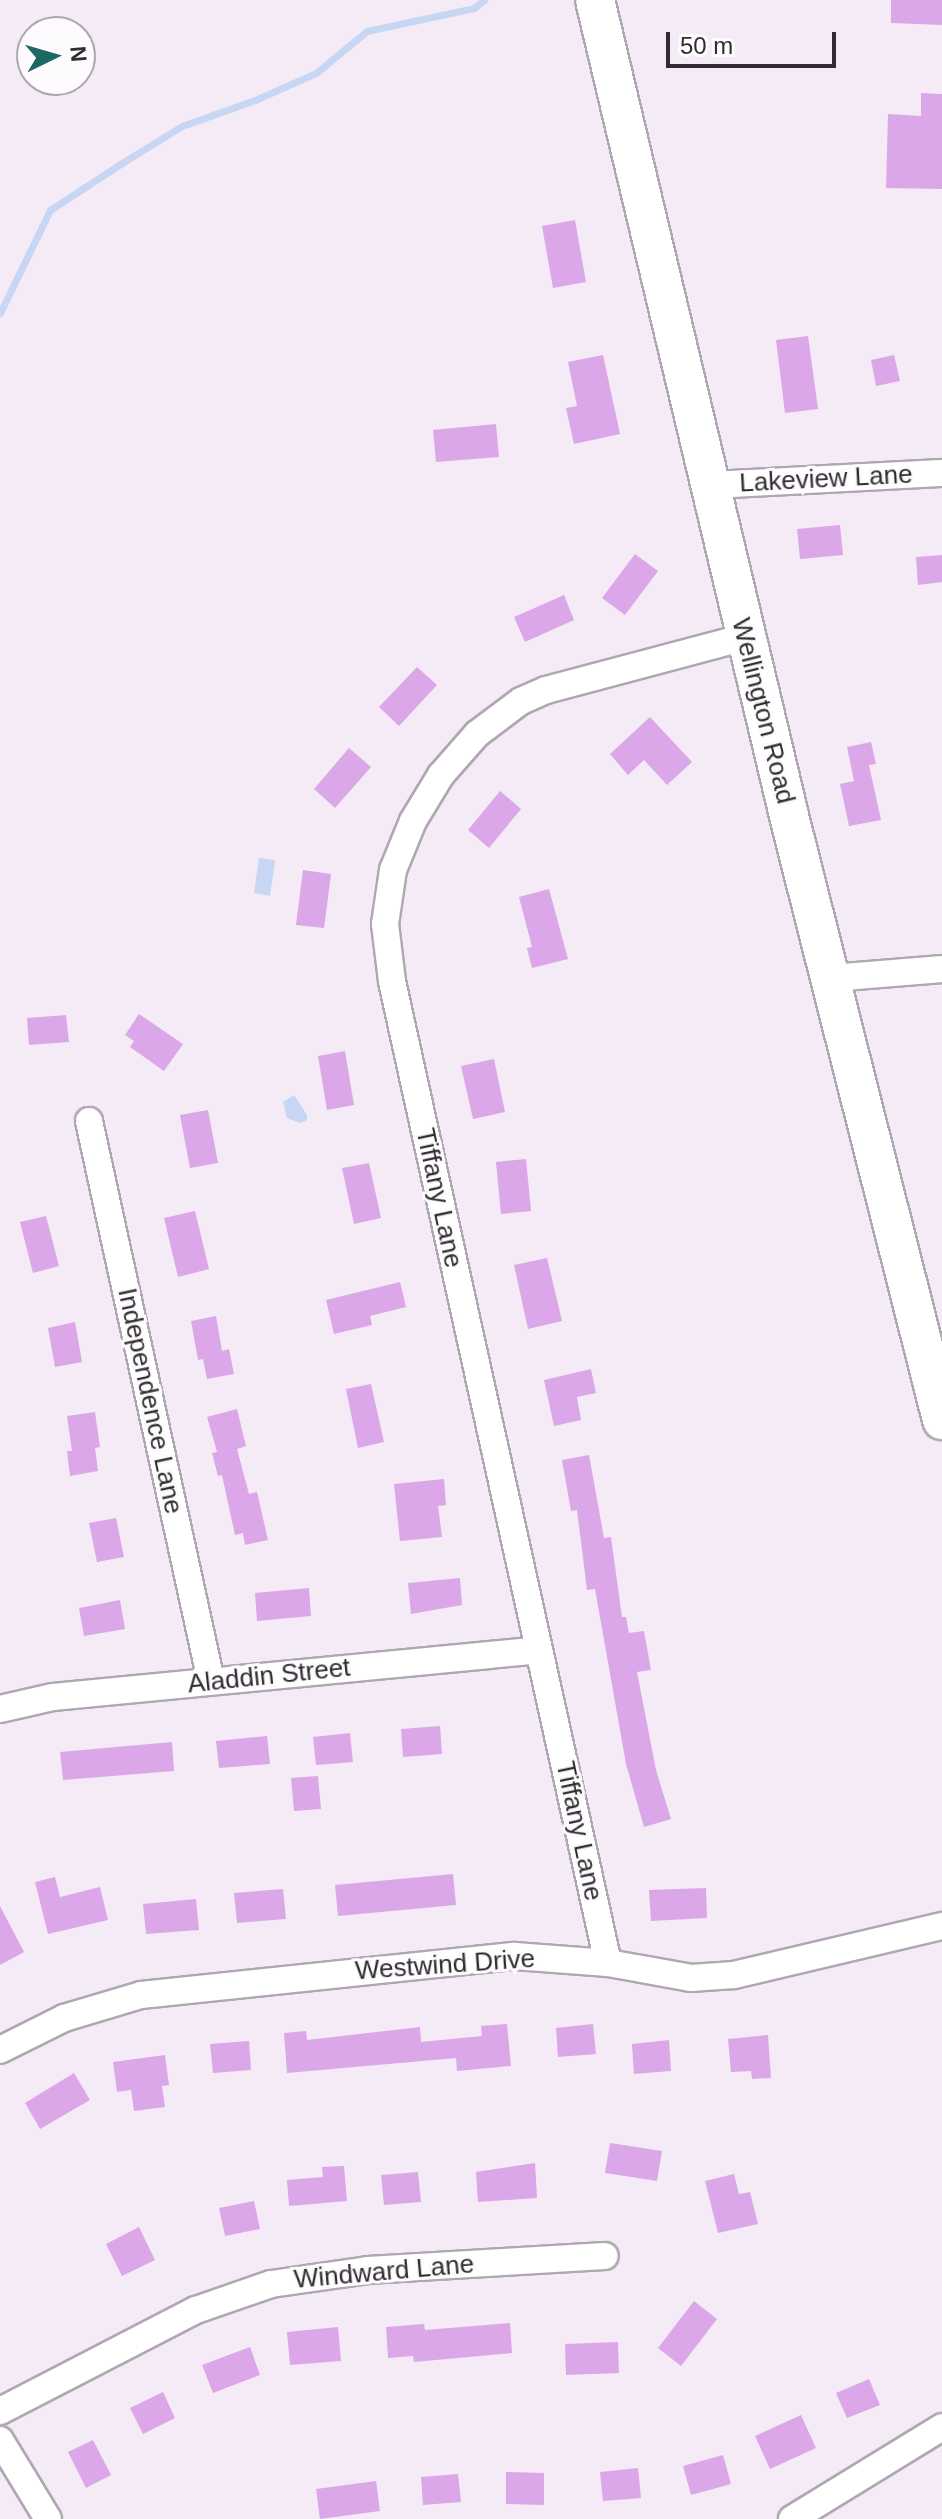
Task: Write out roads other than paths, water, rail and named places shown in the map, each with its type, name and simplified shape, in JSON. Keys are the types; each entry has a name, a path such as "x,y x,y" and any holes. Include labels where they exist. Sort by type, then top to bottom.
{"main road":[{"name":"Wellington Road","path":"595,0 745,637 942,1420"}],"street":[{"name":"Lakeview Lane","path":"711,485 942,473"},
{"name":"Tiffany Lane","path":"608,1963 392,981 385,924 393,870 413,821 441,775 477,734 521,701 578,680 745,637"},
{"path":"832,978 942,969"},
{"name":"Independence Lane","path":"89,1121 211,1681"},
{"name":"Aladdin Street","path":"0,1709 53,1697 539,1650"},
{"name":"Westwind Drive","path":"0,2050 64,2018 141,1995 502,1957 608,1963 691,1978 734,1975 942,1926"},
{"name":"Windward Lane","path":"0,2411 196,2310 271,2284 368,2270 605,2256"},
{"path":"792,2519 942,2427"},
{"path":"0,2440 48,2519"}],"water":[{"path":"259,858 275,860 270,896 254,893"},
{"path":"294,1095 307,1115 307,1120 300,1123 287,1118 283,1102"}],"waterway":[{"path":"0,313 50,210 125,161 182,126 255,100 316,73 367,31 474,8 484,0"}]}
